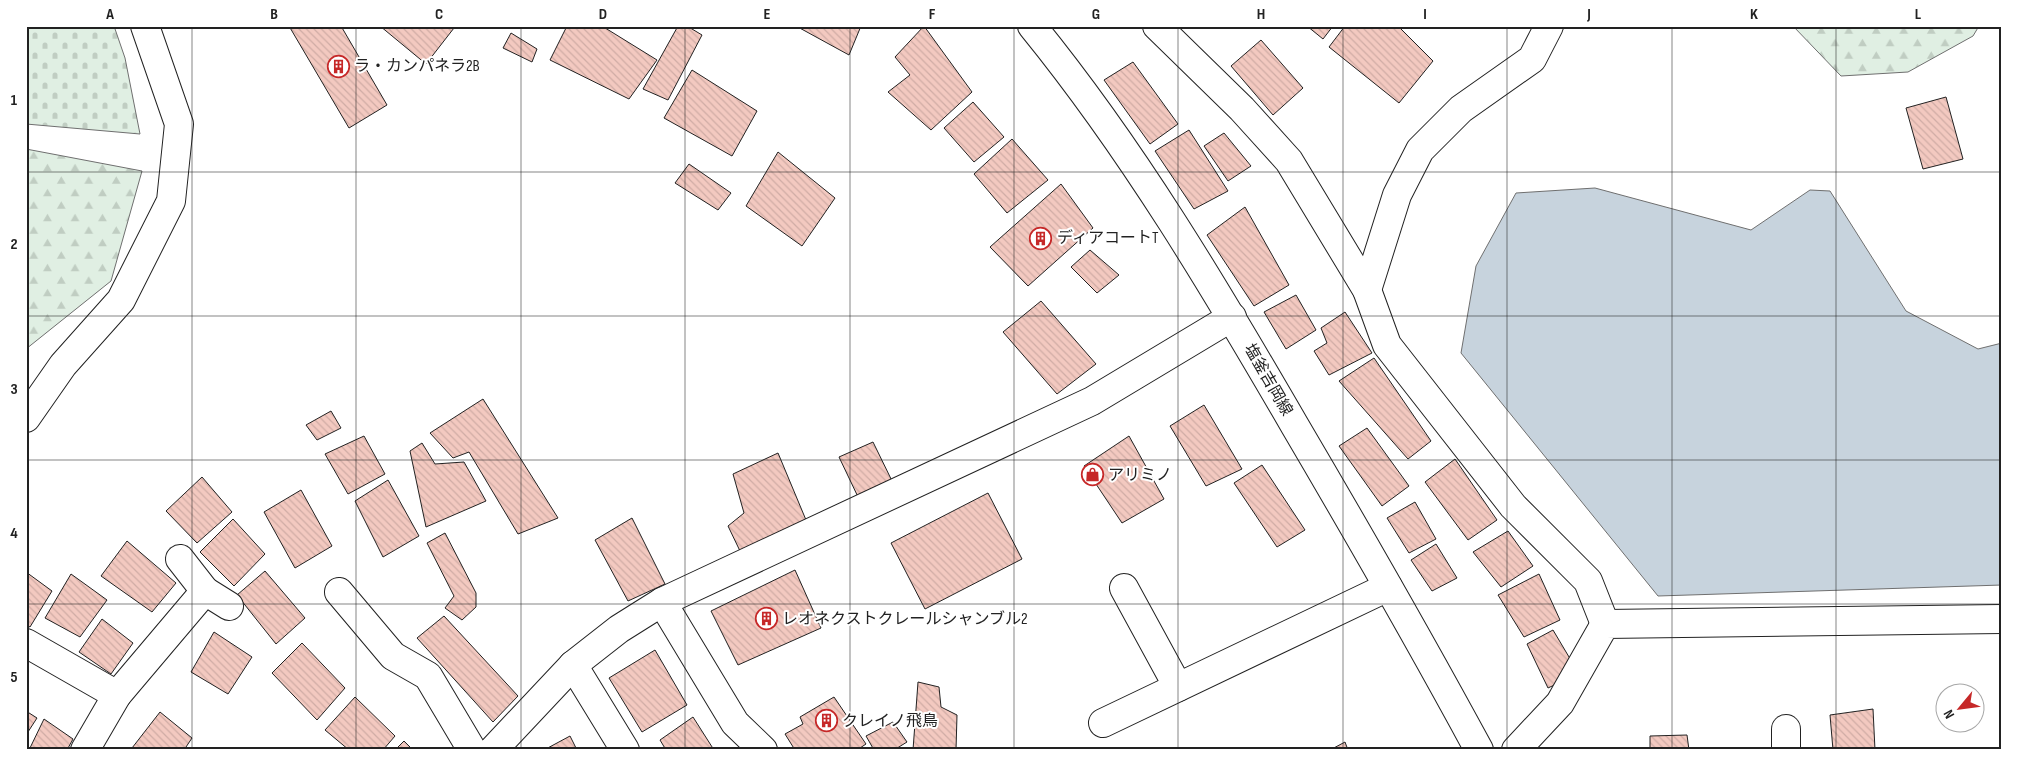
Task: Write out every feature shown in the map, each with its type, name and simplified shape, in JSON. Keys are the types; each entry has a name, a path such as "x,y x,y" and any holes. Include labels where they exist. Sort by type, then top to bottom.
{"street":[{"path":"26,418 63,365 122,300 171,201 179,124 146,26"},
{"name":"塩釜吉岡線","path":"1032,26 1126,150 1232,318 1479,750"},
{"path":"1157,26 1242,109 1289,161 1367,290 1387,345 1513,506 1588,581 1605,624"},
{"path":"1367,290 1397,195 1420,150 1461,109 1532,59 1549,26"},
{"path":"493,750 573,665 619,629 662,602 1092,401 1232,318"},
{"path":"180,558 205,591 229,606"},
{"path":"1124,588 1178,687"},
{"path":"1103,722 1388,588"},
{"path":"85,750 116,695 205,591"},
{"path":"339,592 393,656 428,676 472,750"},
{"path":"662,602 736,723 763,750"},
{"path":"1605,624 2002,620"},
{"path":"1516,750 1560,703 1605,624"},
{"path":"26,642 116,695"},
{"path":"573,665 625,750"}],"green space":[{"path":"26,26 114,26 125,58 140,134 26,124"},
{"path":"1793,26 1979,26 1973,36 1908,72 1841,76"},
{"path":"26,149 142,171 111,281 26,349"}],"shaded area":[{"path":"1595,188 1751,230 1810,190 1830,191 1906,311 1978,349 2002,343 2002,585 1658,596 1461,353 1476,266 1516,193"}],"building":[{"name":"ラ・カンパネラ2B","path":"289,26 341,26 387,105 349,128"},
{"path":"380,26 452,26 454,28 426,64"},
{"path":"567,26 602,26 657,60 629,99 550,60"},
{"path":"678,26 687,26 702,35 668,100 643,89"},
{"path":"796,26 861,26 849,55"},
{"path":"924,26 972,92 931,130 888,92 910,75 895,57"},
{"path":"1307,26 1333,26 1323,39"},
{"path":"1345,26 1398,26 1433,61 1399,103 1329,47"},
{"path":"511,33 537,49 532,62 503,48"},
{"path":"1261,40 1303,88 1273,115 1231,66"},
{"path":"1133,62 1178,124 1150,144 1104,80"},
{"path":"692,70 757,111 732,156 664,118"},
{"path":"1946,97 1963,159 1923,169 1906,108"},
{"path":"973,102 1004,137 974,162 944,128"},
{"path":"1189,130 1228,191 1194,209 1155,151"},
{"path":"1224,133 1251,166 1228,181 1204,146"},
{"path":"1012,139 1048,180 1007,213 974,174"},
{"path":"778,152 835,198 802,246 746,206"},
{"path":"689,164 731,193 718,210 675,183"},
{"name":"ディアコートT","path":"1061,184 1093,228 1028,286 990,247"},
{"path":"1245,207 1289,285 1254,306 1207,235"},
{"path":"1090,250 1119,275 1097,293 1071,267"},
{"path":"1296,295 1316,330 1286,349 1264,312"},
{"path":"1041,301 1096,364 1057,394 1003,332"},
{"path":"1345,312 1372,353 1329,375 1314,351 1327,343 1321,328"},
{"path":"1374,358 1431,441 1408,459 1339,381"},
{"path":"483,399 558,518 518,534 469,452 453,458 430,433"},
{"path":"1204,405 1242,469 1206,486 1170,426"},
{"path":"331,411 341,428 317,440 306,425"},
{"path":"1367,428 1409,486 1382,506 1339,446"},
{"path":"364,436 385,474 348,494 325,454"},
{"path":"1129,436 1164,499 1122,523 1084,466"},
{"path":"873,442 894,485 859,499 839,457"},
{"path":"422,443 435,464 464,462 486,501 426,527 410,451"},
{"path":"778,453 806,520 740,551 728,526 744,513 733,474"},
{"path":"1455,459 1497,520 1468,540 1425,482"},
{"path":"1262,465 1305,530 1277,547 1234,483"},
{"path":"202,477 232,512 197,543 166,511"},
{"path":"388,480 419,536 383,557 355,501"},
{"path":"301,490 332,546 295,568 264,512"},
{"path":"988,493 1022,559 925,609 891,543"},
{"path":"1415,502 1436,539 1409,553 1387,518"},
{"path":"632,518 665,584 628,601 595,540"},
{"path":"233,519 265,554 234,586 200,552"},
{"path":"1508,531 1533,566 1501,587 1473,552"},
{"path":"445,533 476,593 476,607 462,620 445,608 454,596 427,543"},
{"path":"127,541 176,583 152,612 101,576"},
{"path":"1436,544 1457,578 1432,591 1411,560"},
{"name":"レオネクストクレールシャンブル2","path":"795,570 821,628 738,665 711,611"},
{"path":"265,571 305,618 276,644 237,595"},
{"path":"26,572 52,591 30,627 26,625"},
{"path":"71,574 107,600 80,637 45,618"},
{"path":"1539,574 1560,620 1524,637 1498,595"},
{"path":"444,616 518,696 493,722 417,638"},
{"path":"102,619 133,643 111,674 79,652"},
{"path":"1553,630 1572,662 1567,679 1548,688 1527,644"},
{"path":"214,632 252,657 228,694 191,672"},
{"path":"302,643 345,688 317,720 272,673"},
{"path":"655,650 687,705 642,732 609,678"},
{"path":"918,682 939,687 941,707 957,715 956,750 913,750"},
{"path":"355,697 395,736 383,750 349,750 325,730"},
{"name":"クレイノ飛鳥","path":"834,697 866,744 857,750 795,750 785,734 803,724 800,717"},
{"path":"1873,709 1875,750 1833,750 1830,715"},
{"path":"26,711 37,718 26,735"},
{"path":"160,712 192,738 184,750 135,750 132,748"},
{"path":"693,717 714,750 666,750 660,740"},
{"path":"44,719 73,739 67,750 29,750"},
{"path":"893,722 907,742 894,750 874,750 866,736"},
{"path":"1687,735 1689,750 1650,750 1650,736"},
{"path":"570,736 577,750 544,750"},
{"path":"404,741 413,750 395,750"},
{"path":"1345,742 1348,750 1330,750"}],"place":[{"name":"ラ・カンパネラ2B","path":"338,66"},
{"name":"ディアコートT","path":"1041,238"},
{"name":"アリミノ","path":"1092,475"},
{"name":"レオネクストクレールシャンブル2","path":"766,619"},
{"name":"クレイノ飛鳥","path":"826,721"}]}
